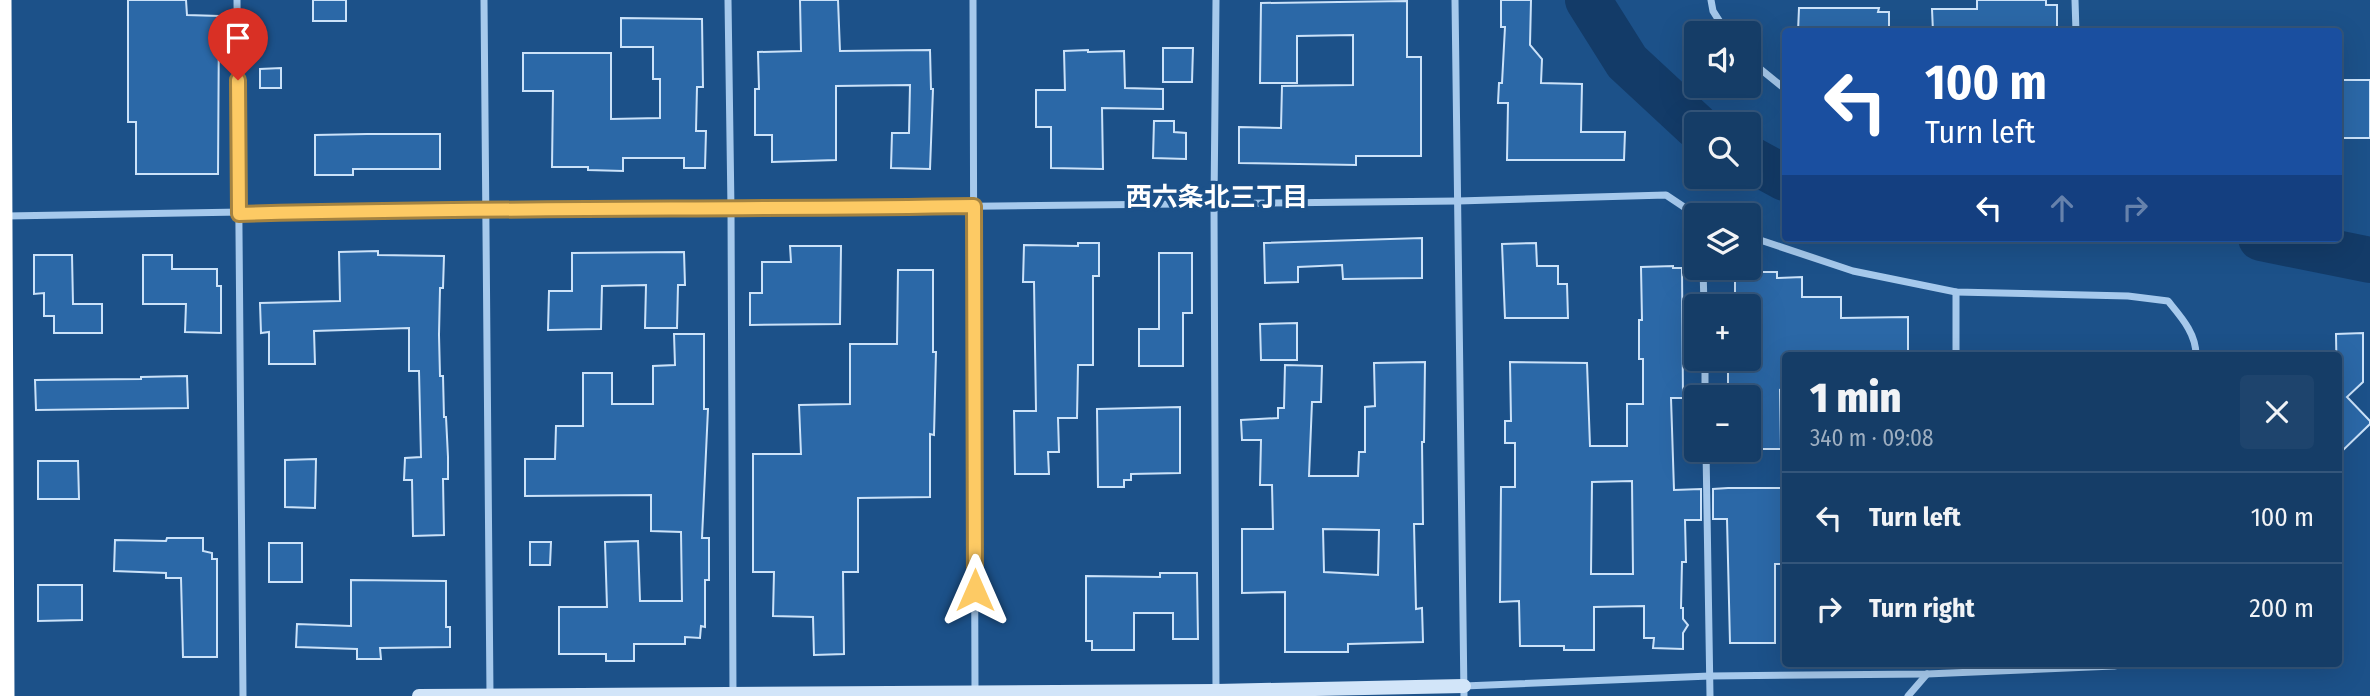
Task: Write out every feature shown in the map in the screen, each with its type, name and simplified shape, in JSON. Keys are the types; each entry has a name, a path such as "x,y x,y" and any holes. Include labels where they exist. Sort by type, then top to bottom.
{"highway":[{"path":"1,0 4,696"}],"street":[{"path":"237,0 243,696"},
{"path":"484,0 491,695"},
{"path":"728,0 733,694"},
{"path":"973,0 975,694"},
{"path":"1216,0 1216,693"},
{"path":"1455,0 1464,691"},
{"path":"1711,0 1713,11 1719,21"},
{"path":"2075,0 2076,28"},
{"path":"1761,70 1782,87"},
{"path":"1,216 486,208 731,209 1458,201 1665,195 1684,207"},
{"path":"1761,240 1853,271 1956,292 2128,296 2168,301 2188,324 2196,352"},
{"path":"1956,292 1956,352"},
{"path":"1706,462 1710,696"},
{"path":"1956,667 1956,673"},
{"path":"419,696 1464,691 1710,676 1927,674 2091,667"},
{"path":"1908,696 1927,674"}],"building":[{"path":"128,0 186,0 187,15 219,16 218,174 136,174 136,122 128,122"},
{"path":"313,0 346,0 346,21 313,21"},
{"path":"800,0 838,0 840,51 930,50 933,89 930,169 891,168 892,133 909,133 910,85 836,86 836,160 772,162 772,135 755,135 755,89 759,89 758,52 801,51"},
{"path":"1501,0 1531,0 1530,45 1542,59 1541,83 1582,84 1581,132 1625,132 1624,160 1507,160 1508,103 1498,103 1499,83 1502,83 1505,27 1501,27"},
{"path":"1977,0 2046,0 2046,5 2057,5 2057,28 1933,28 1932,9 1977,9"},
{"path":"1407,1 1407,57 1421,57 1421,156 1356,156 1356,165 1239,163 1239,127 1281,128 1282,86 1353,85 1353,35 1297,36 1297,83 1260,83 1261,3"},
{"path":"1799,8 1879,8 1878,12 1889,12 1889,28 1798,28"},
{"path":"621,18 702,19 703,87 697,87 696,131 706,131 705,168 684,168 684,158 623,158 623,171 552,167 553,91 523,91 523,53 611,53 611,119 660,118 660,79 653,79 653,47 621,47"},
{"path":"1163,48 1193,48 1192,82 1163,82"},
{"path":"1064,51 1124,51 1125,88 1163,89 1163,109 1102,108 1103,169 1051,168 1051,127 1036,127 1036,90 1065,90"},
{"path":"281,68 281,88 260,88 260,69"},
{"path":"2342,80 2370,80 2370,138 2342,138"},
{"path":"1154,121 1174,121 1174,132 1186,133 1186,159 1153,158"},
{"path":"440,134 440,169 353,169 353,175 315,175 315,135"},
{"path":"1422,238 1422,278 1343,279 1342,265 1298,267 1298,282 1265,283 1264,243"},
{"path":"1078,243 1099,243 1099,276 1093,276 1093,365 1078,365 1077,418 1058,418 1059,452 1048,452 1049,474 1015,474 1014,411 1036,411 1034,282 1023,282 1024,245 1078,246"},
{"path":"1536,243 1537,266 1558,266 1558,284 1567,284 1568,318 1505,318 1502,244"},
{"path":"790,246 841,246 840,324 750,325 750,293 762,293 762,262 791,262"},
{"path":"378,251 378,255 444,256 439,335 448,457 448,479 443,479 444,535 413,536 412,480 404,480 405,458 421,457 419,371 409,371 409,328 314,331 315,364 269,364 269,332 261,333 260,303 340,301 339,252"},
{"path":"684,252 685,285 678,285 677,328 645,328 646,285 602,286 601,329 548,330 549,291 572,291 572,253"},
{"path":"1159,253 1192,253 1192,313 1183,313 1183,366 1139,366 1139,329 1159,329"},
{"path":"34,255 72,255 73,304 102,304 102,333 54,333 54,316 44,316 44,293 34,294"},
{"path":"143,255 172,255 172,269 217,269 217,286 221,286 221,333 185,332 186,304 143,304"},
{"path":"1641,267 1682,268 1683,398 1671,398 1674,490 1701,489 1701,520 1685,520 1686,562 1682,562 1681,608 1683,619 1688,625 1683,633 1683,649 1653,648 1654,638 1644,638 1644,606 1594,607 1594,650 1564,650 1564,646 1520,646 1519,601 1500,602 1501,487 1515,487 1515,443 1505,443 1505,421 1511,421 1510,362 1587,363 1590,446 1627,446 1627,404 1643,404 1643,359 1639,359 1639,320 1642,320","holes":["1632,481 1633,574 1591,574 1592,482"]},
{"path":"898,270 933,270 933,352 936,352 934,435 930,434 930,497 858,498 858,572 843,572 844,654 814,655 813,617 773,616 774,572 753,572 753,454 801,454 799,405 850,404 850,344 897,344"},
{"path":"1761,272 1777,272 1777,278 1802,277 1802,297 1841,297 1841,318 1908,317 1908,352 1782,352 1781,449 1761,449 1761,385 1728,385 1728,371 1761,371 1761,294 1735,294 1735,280 1761,280"},
{"path":"1297,323 1297,360 1261,360 1260,324"},
{"path":"2363,333 2363,382 2347,397 2370,421 2342,451 2342,352 2336,352 2336,334"},
{"path":"674,334 704,334 704,409 708,409 702,538 709,538 709,580 705,580 705,627 701,626 700,638 685,637 685,644 634,644 634,661 606,661 606,654 559,654 559,607 607,607 605,542 638,541 640,601 682,601 681,532 651,531 651,495 525,496 525,459 555,459 556,426 583,426 583,373 612,373 612,404 653,404 653,366 675,365"},
{"path":"1425,362 1423,524 1414,524 1416,609 1422,608 1423,642 1348,644 1348,652 1285,652 1285,592 1242,593 1242,529 1273,529 1272,485 1260,485 1261,440 1242,440 1241,420 1278,418 1278,408 1284,408 1285,365 1322,366 1321,402 1312,402 1309,476 1358,476 1359,452 1365,452 1365,407 1375,406 1374,363","holes":["1323,529 1379,530 1378,575 1324,572"]},
{"path":"187,376 188,408 36,410 35,380"},
{"path":"1180,407 1180,473 1131,474 1131,480 1124,480 1124,487 1098,487 1097,409"},
{"path":"316,459 315,508 285,507 285,460"},
{"path":"38,461 78,461 79,499 38,499"},
{"path":"1782,488 1782,564 1775,564 1775,643 1730,643 1727,519 1713,519 1713,489"},
{"path":"167,538 203,538 203,551 212,553 212,559 217,559 217,657 183,657 181,578 166,578 166,573 114,571 115,540 166,541"},
{"path":"530,542 551,542 550,565 530,565"},
{"path":"269,543 302,543 302,582 269,582"},
{"path":"1160,573 1197,573 1198,639 1173,639 1173,613 1134,613 1134,650 1092,650 1092,641 1086,641 1086,576 1160,577"},
{"path":"351,580 446,581 446,627 450,627 450,647 380,648 381,659 357,659 357,649 296,647 297,624 351,626"},
{"path":"38,585 82,585 82,620 38,621"}],"waterway":[{"path":"1588,0 1627,62 1684,115"},
{"path":"1761,165 1782,176"},
{"path":"2281,242 2370,260"}],"district":[{"name":"西六条北三丁目","path":"1217,197"}],"route":[{"path":"238,80 239,214 486,208 974,206 975,590"}]}
